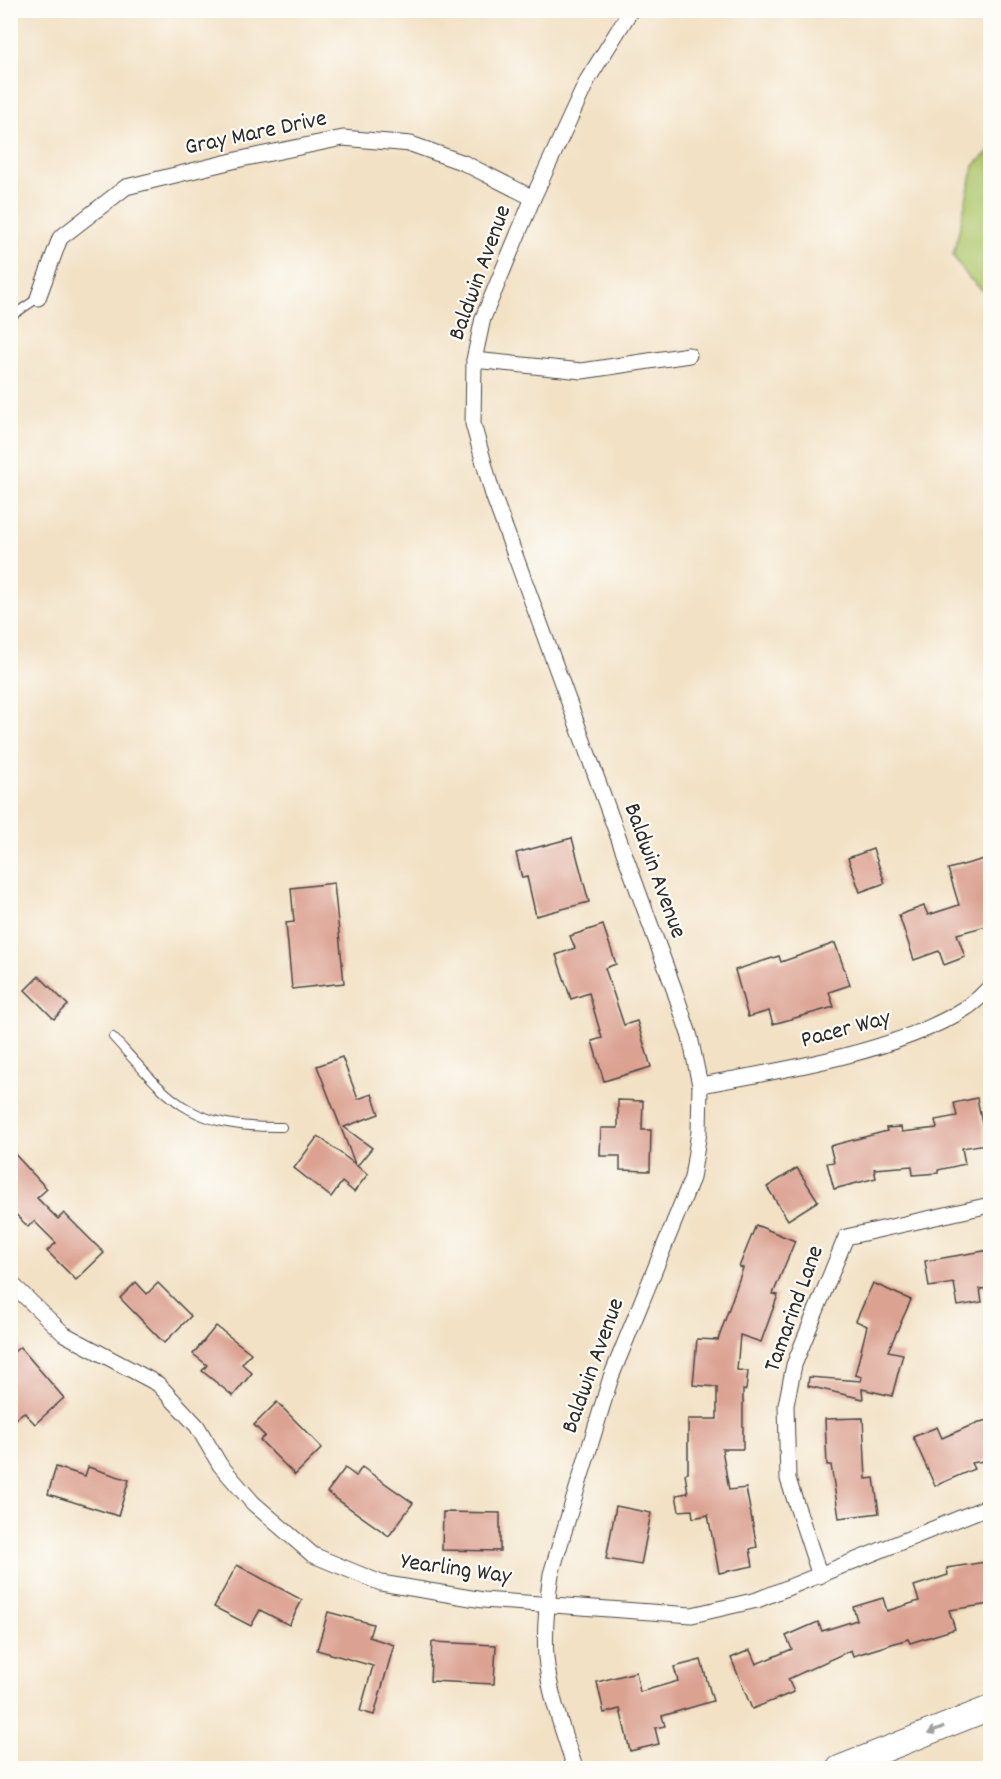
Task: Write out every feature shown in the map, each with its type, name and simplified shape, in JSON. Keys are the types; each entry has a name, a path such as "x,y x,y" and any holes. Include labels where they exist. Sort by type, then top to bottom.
{"main road":[{"path":"839,1768 990,1708"}],"street":[{"name":"Baldwin Avenue","path":"575,1768 556,1708 546,1658 547,1604 551,1574 611,1377 692,1178 699,1132 700,1084 690,1037 674,989 493,495 473,424 474,360 483,318 532,198 588,79 631,10"},
{"name":"Gray Mare Drive","path":"38,298 60,238 126,187 263,154 343,138 411,144 464,163 532,198"},
{"path":"474,360 582,371 689,355"},
{"name":"Pacer Way","path":"700,1084 772,1073 902,1039 967,1008 990,987"},
{"name":"Tamarind Lane","path":"820,1576 788,1479 786,1405 794,1365 846,1237 990,1206"},
{"name":"Yearling Way","path":"10,1282 63,1334 158,1384 197,1426 220,1465 254,1503 313,1555 381,1583 483,1600 692,1615 758,1600 990,1506"}],"lane":[{"path":"10,316 38,298"},
{"path":"113,1037 183,1108 218,1123 282,1127"}],"green space":[{"path":"990,150 990,297 968,277 953,256 974,166"}],"building":[{"path":"572,838 589,902 536,916 527,877 522,878 516,853"},
{"path":"873,849 885,883 860,892 848,858"},
{"path":"988,858 990,906 985,908 990,925 957,934 965,957 944,965 939,951 914,960 899,915 924,906 928,915 959,905 948,869"},
{"path":"334,883 344,983 292,989 286,923 294,922 291,888"},
{"path":"603,925 616,964 605,968 624,1025 637,1021 651,1067 604,1081 592,1041 602,1038 589,993 571,999 556,955 575,948 570,936"},
{"path":"835,943 850,985 829,992 834,1007 773,1024 769,1011 748,1017 735,970 779,956 781,962"},
{"path":"39,976 68,1005 54,1019 25,990"},
{"path":"342,1057 358,1099 372,1094 379,1114 344,1127 372,1148 357,1166 368,1174 354,1192 342,1182 331,1197 294,1168 318,1136 355,1164 317,1066"},
{"path":"977,1098 986,1144 962,1148 965,1164 938,1170 938,1173 913,1175 912,1166 874,1169 876,1178 834,1189 827,1163 834,1162 830,1146 887,1131 886,1128 901,1127 902,1132 937,1128 935,1120 957,1116 954,1103"},
{"path":"618,1100 643,1101 642,1130 651,1130 650,1171 620,1170 620,1156 600,1156 601,1128 618,1128"},
{"path":"10,1149 47,1189 37,1198 58,1219 64,1213 104,1253 76,1280 47,1251 56,1243 34,1221 28,1227 10,1208"},
{"path":"797,1168 818,1201 788,1220 767,1187"},
{"path":"756,1225 795,1241 773,1294 778,1295 761,1342 740,1335 737,1370 748,1371 746,1390 743,1390 743,1449 722,1449 729,1490 746,1488 757,1547 750,1549 753,1566 719,1573 708,1515 693,1518 692,1510 679,1511 676,1495 688,1493 685,1474 688,1473 688,1419 717,1419 717,1387 693,1385 697,1339 718,1340 743,1268 739,1267"},
{"path":"990,1250 990,1288 980,1289 982,1302 958,1306 954,1283 929,1287 925,1261"},
{"path":"136,1282 147,1294 158,1283 191,1316 164,1343 120,1298"},
{"path":"873,1283 911,1300 888,1351 903,1354 892,1396 862,1389 863,1399 808,1386 809,1377 861,1381 862,1377 855,1375 867,1326 856,1321"},
{"path":"216,1326 251,1353 242,1364 252,1373 233,1396 202,1371 207,1365 193,1354"},
{"path":"20,1347 64,1398 35,1424 24,1412 10,1423 10,1355"},
{"path":"277,1402 322,1448 295,1475 260,1440 265,1436 254,1425"},
{"path":"863,1418 866,1479 874,1478 879,1513 839,1518 831,1465 827,1465 825,1419"},
{"path":"990,1420 990,1460 971,1463 974,1469 935,1486 913,1437 937,1427 942,1438 979,1422"},
{"path":"56,1467 85,1476 88,1467 129,1480 118,1516 48,1494"},
{"path":"362,1467 413,1503 389,1536 327,1492 345,1468 356,1476"},
{"path":"616,1506 651,1513 641,1565 606,1559"},
{"path":"443,1512 500,1513 500,1551 442,1550"},
{"path":"985,1562 990,1604 949,1610 955,1629 910,1643 908,1639 853,1656 851,1650 788,1679 794,1692 752,1709 731,1658 750,1650 756,1664 792,1649 786,1636 818,1622 822,1631 857,1620 853,1607 883,1598 887,1611 919,1601 914,1586 948,1575 947,1568"},
{"path":"237,1565 302,1600 289,1625 260,1610 251,1626 214,1607"},
{"path":"328,1612 373,1624 369,1637 394,1645 374,1715 360,1711 373,1666 317,1650"},
{"path":"432,1642 496,1645 494,1684 430,1681"},
{"path":"701,1660 713,1701 662,1716 665,1726 655,1728 659,1744 630,1751 620,1709 604,1713 597,1682 636,1672 640,1692 678,1681 674,1667"}]}
